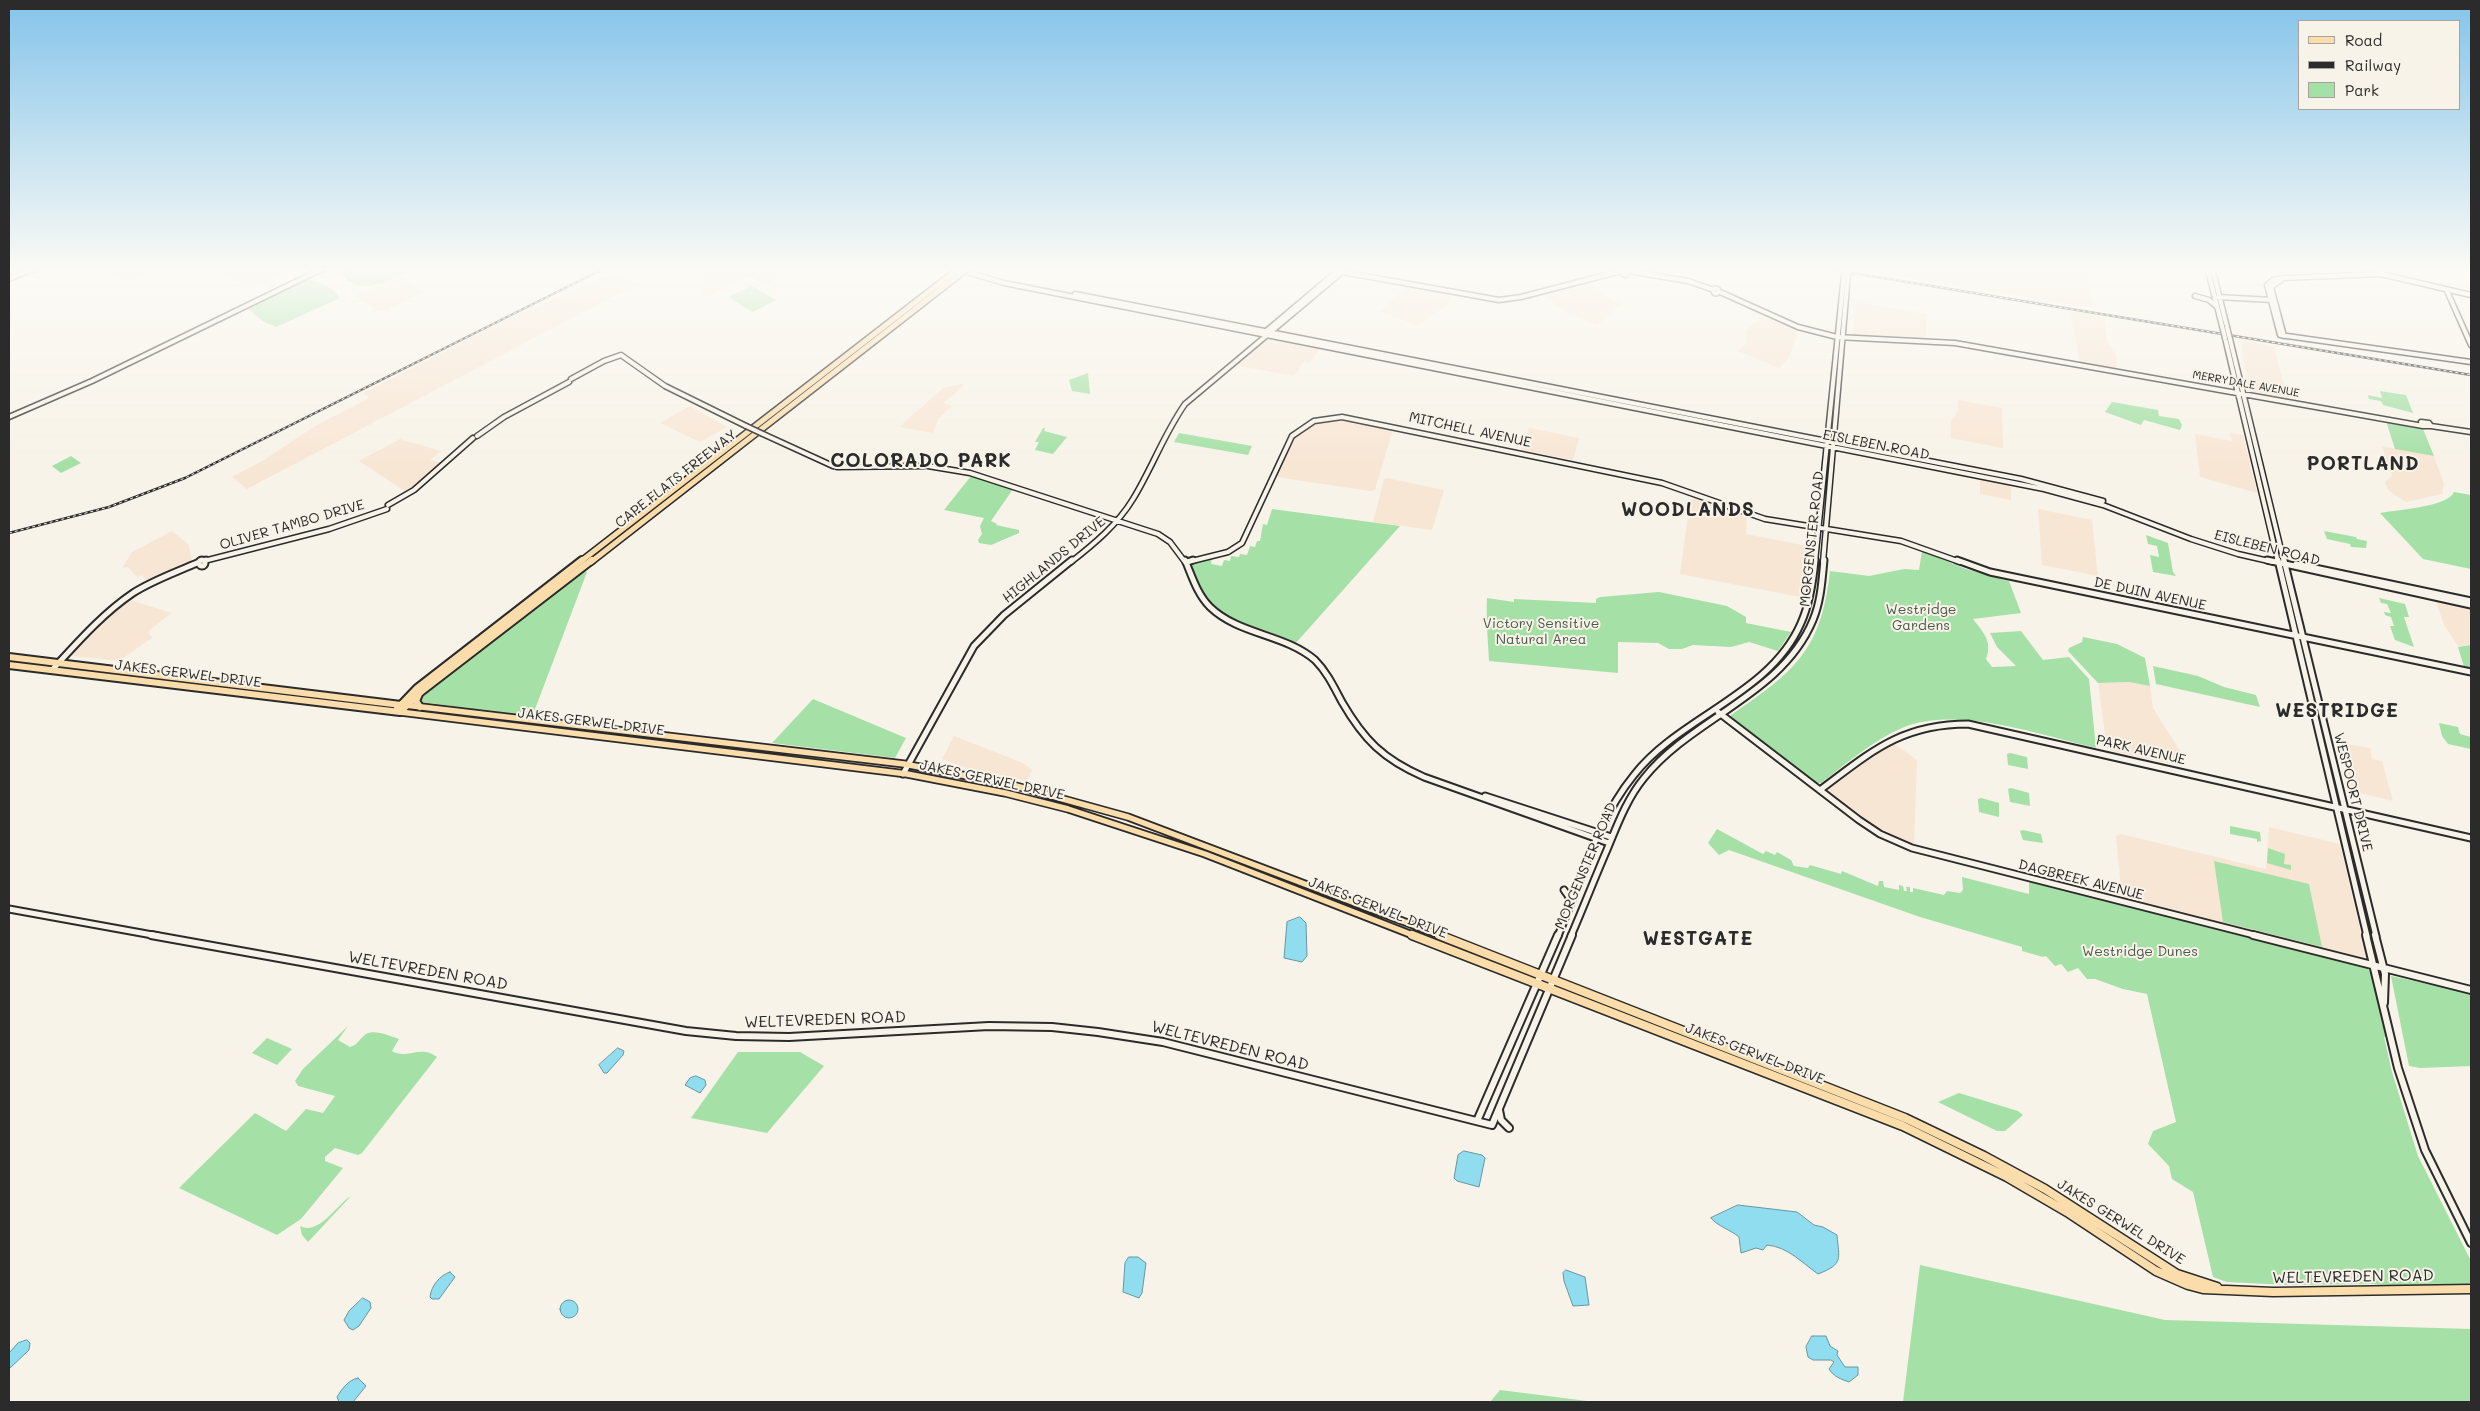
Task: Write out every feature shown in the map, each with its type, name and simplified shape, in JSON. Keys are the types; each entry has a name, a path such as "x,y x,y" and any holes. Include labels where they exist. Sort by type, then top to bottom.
{"highway":[{"name":"CAPE FLATS FREEWAY","path":"400,708 420,690 875,333"},
{"name":"CAPE FLATS FREEWAY","path":"420,690 475,652 885,333"},
{"name":"JAKES GERWEL DRIVE","path":"9,657 380,702 400,708"},
{"name":"JAKES GERWEL DRIVE","path":"9,665 400,708"},
{"path":"380,702 402,698 420,690"},
{"path":"420,690 416,701 420,707"}],"main road":[{"name":"JAKES GERWEL DRIVE","path":"400,708 420,707 910,765 1009,784 1128,817 1542,974 1921,1125 2045,1189 2177,1274 2236,1291"},
{"name":"JAKES GERWEL DRIVE","path":"400,708 905,774 1035,800 1155,836 1903,1126 1980,1163 2032,1191 2168,1277 2196,1287 2236,1291"},
{"name":"WELTEVREDEN ROAD","path":"2236,1291 2471,1289"}],"street":[{"path":"9,417 92,381 191,333"},
{"name":"HIGHLANDS DRIVE","path":"905,774 969,654 989,629 1012,608 1094,544 1118,520 1137,492 1180,410 1198,392 1246,353 1267,333"},
{"name":"EISLEBEN ROAD","path":"1267,333 2056,492 2103,505 2209,545 2471,603"},
{"name":"MERRYDALE AVENUE","path":"1822,333 1843,338 1955,343 2471,432"},
{"name":"MORGENSTER ROAD","path":"1477,1121 1617,800 1640,768 1671,738 1766,671 1796,636 1809,605 1838,333"},
{"name":"MORGENSTER ROAD","path":"1492,1125 1627,802 1653,767 1678,744 1774,676 1796,652 1808,633 1820,597 1843,333"},
{"name":"WESPOORT DRIVE","path":"2225,333 2383,970 2386,986 2384,1004"},
{"name":"WESPOORT DRIVE","path":"2227,333 2227,339"},
{"path":"2281,333 2282,336 2471,362"},
{"path":"2466,333 2471,345"},
{"name":"OLIVER TAMBO DRIVE","path":"52,670 102,618 126,598 158,579 213,559 329,529 388,507 414,490 484,431 604,361 621,355 638,371 664,388 815,458 835,465 856,468 926,467 950,469 1118,520"},
{"name":"MITCHELL AVENUE","path":"1187,562 1228,552 1239,546 1247,535 1290,436 1298,429 1312,422 1340,417 1362,419 1662,483 1765,519 1826,529"},
{"path":"1118,520 1164,538 1180,552 1187,562 1202,597 1212,608 1234,623 1296,647 1317,662 1329,678 1362,735 1384,756 1410,771 1610,840"},
{"name":"DE DUIN AVENUE","path":"1826,529 1910,543 1990,572 2471,672"},
{"name":"WESPOORT DRIVE","path":"2299,636 2398,1068 2416,1128 2425,1150 2471,1243"},
{"name":"DAGBREEK AVENUE","path":"1714,709 1871,828 1900,844 1924,853 2383,970 2471,990"},
{"name":"PARK AVENUE","path":"1820,790 1897,736 1923,726 1955,723 1984,726 2471,838"},
{"path":"1564,890 1568,897 1568,911"},
{"name":"WELTEVREDEN ROAD","path":"9,909 686,1031 736,1036 789,1037 989,1026 1098,1032 1162,1042 1492,1125"},
{"path":"1499,1107 1501,1120 1509,1128"}],"shaded area":[{"path":"481,333 544,333 247,489 232,477 264,460 315,426 369,398 363,393"},
{"path":"1745,333 1797,333 1789,358 1779,368 1738,351 1747,343"},
{"path":"1853,333 1926,333 1926,338 1853,335"},
{"path":"2074,333 2106,333 2107,341 2116,355 2117,369 2080,362"},
{"path":"1268,339 1320,348 1310,363 1303,362 1294,376 1235,365"},
{"path":"2240,339 2274,347 2288,398 2250,392 2246,389 2244,383 2247,382"},
{"path":"964,385 944,403 952,406 938,419 933,433 899,427 943,388"},
{"path":"1958,400 2002,408 2003,448 1951,438 1951,421 1958,410"},
{"path":"690,406 727,427 700,442 660,423"},
{"path":"1347,419 1391,427 1393,429 1375,490 1370,491 1276,477 1296,435 1318,423"},
{"path":"1529,428 1579,438 1573,460 1521,450"},
{"path":"2230,433 2243,435 2257,493 2200,477 2195,434 2232,441"},
{"path":"400,439 441,451 430,460 441,463 406,492 359,461"},
{"path":"2382,446 2434,456 2444,484 2442,494 2406,502 2388,490 2385,482 2392,476"},
{"path":"1387,478 1444,490 1432,530 1373,522 1384,479"},
{"path":"1980,479 2008,484 2011,487 2011,500 1980,494"},
{"path":"1695,498 1747,517 1746,534 1812,547 1805,598 1680,574 1690,500"},
{"path":"2038,509 2092,520 2098,576 2042,565"},
{"path":"172,531 189,545 192,563 146,580 142,575 137,577 128,567 122,568 132,552"},
{"path":"133,601 172,613 148,631 152,638 119,661 71,656 122,603"},
{"path":"2436,601 2471,608 2471,645 2458,646 2444,625"},
{"path":"2129,682 2150,686 2153,708 2180,751 2182,766 2111,751 2107,748 2098,683"},
{"path":"954,736 1023,763 1032,770 1027,781 964,767 942,759"},
{"path":"1892,742 1917,760 1914,846 1869,822 1826,791"},
{"path":"2341,743 2370,748 2372,759 2382,761 2393,801 2352,791 2340,747"},
{"path":"2269,827 2340,844 2367,959 2122,899 2116,836 2121,834 2266,869"}],"green space":[{"path":"1088,373 1090,394 1072,391 1069,380"},
{"path":"2380,391 2406,395 2413,413 2383,405 2381,401 2369,399 2368,395 2382,398"},
{"path":"2112,402 2158,410 2159,416 2179,419 2182,425 2180,430 2144,420 2141,425 2105,412"},
{"path":"2386,421 2423,429 2434,456 2395,449"},
{"path":"1043,428 1045,428 1044,431 1067,437 1053,454 1035,450 1039,442 1035,442"},
{"path":"1179,433 1252,446 1248,455 1174,442"},
{"path":"71,456 81,463 61,473 52,466"},
{"path":"971,476 1013,489 991,521 996,525 1019,530 1019,533 991,545 979,543 978,540 982,534 980,526 984,518 944,510"},
{"path":"2454,492 2471,495 2471,569 2423,559 2380,513 2432,504 2450,497"},
{"path":"1272,509 1400,526 1295,644 1247,627 1213,607 1206,598 1191,565 1194,562 1212,557 1211,564 1222,566 1224,560 1230,561 1231,556 1247,555 1250,546 1255,547 1257,541 1260,541 1263,524 1267,525"},
{"path":"2324,531 2367,541 2366,548 2351,547 2350,544 2327,539"},
{"path":"2146,535 2168,543 2173,572 2176,576 2153,572 2150,555 2159,557 2157,546 2148,544"},
{"name":"Westridge Gardens","path":"1922,551 1966,569 2009,581 2021,613 1973,619 1988,642 1986,659 1992,667 2016,666 1997,647 1990,633 2021,631 2043,660 2069,657 2089,679 2096,748 1998,724 1947,720 1924,722 1891,733 1860,753 1821,783 1817,783 1731,718 1731,715 1788,671 1812,640 1820,621 1826,598 1830,571 1869,576 1904,569 1919,570"},
{"path":"583,570 587,572 532,717 421,702 419,700 424,691 462,665"},
{"name":"Victory Sensitive Natural Area","path":"1659,592 1727,606 1746,617 1746,623 1791,632 1778,651 1749,642 1731,647 1693,645 1682,649 1669,649 1658,643 1618,642 1618,673 1489,661 1487,598 1514,602 1514,599 1596,603 1596,599 1600,597"},
{"path":"2379,598 2405,604 2409,617 2404,617 2414,647 2395,640 2390,626 2394,626 2391,617 2385,615 2384,612 2391,613 2387,604 2381,603"},
{"path":"2083,637 2117,644 2145,658 2150,686 2129,682 2098,683 2068,651 2069,648 2082,642"},
{"path":"2471,645 2471,670 2464,667 2458,647"},
{"path":"2153,666 2198,676 2224,687 2256,695 2260,707 2156,684"},
{"path":"813,699 906,738 895,758 772,743"},
{"path":"2439,723 2458,727 2460,734 2471,737 2471,749 2448,744 2442,736"},
{"path":"2007,754 2027,757 2028,769 2008,765"},
{"path":"2011,788 2029,793 2030,806 2010,802 2008,789"},
{"path":"1981,798 1999,803 1999,817 1979,812 1978,799"},
{"path":"2230,826 2260,832 2261,841 2257,842 2257,839 2230,834"},
{"name":"Westridge Dunes","path":"1717,829 1763,854 1766,851 1775,855 1777,852 1791,860 1794,866 1808,868 1810,865 1841,874 1842,871 1878,886 1879,881 1883,881 1884,887 1899,890 1899,885 1903,886 1904,891 1907,891 1906,887 1910,887 1910,892 1913,892 1913,888 1944,895 1947,891 1960,893 1963,890 1962,877 2029,894 2029,882 2367,968 2373,976 2387,1037 2384,1037 2392,1072 2418,1156 2471,1261 2471,1283 2456,1289 2371,1284 2288,1285 2227,1282 2213,1277 2193,1192 2172,1179 2169,1166 2148,1144 2153,1131 2176,1122 2147,994 2123,989 2095,979 2087,979 2078,968 2068,972 2061,964 2055,966 2046,956 2043,957 2022,951 2022,947 1920,917 1729,850 1719,855 1708,843"},
{"path":"2020,831 2041,834 2043,843 2023,840"},
{"path":"2268,848 2285,854 2284,864 2291,865 2291,870 2267,863"},
{"path":"2214,861 2309,884 2322,947 2223,922"},
{"path":"2391,976 2471,993 2471,1066 2420,1068 2409,1066"},
{"path":"348,1026 338,1040 350,1047 355,1045 366,1034 374,1032 399,1039 392,1051 403,1054 425,1052 437,1057 362,1153 358,1155 335,1148 325,1157 325,1161 343,1168 301,1219 277,1235 179,1188 255,1113 286,1131 306,1109 323,1113 335,1096 298,1086 295,1081 303,1069"},
{"path":"267,1038 292,1049 277,1065 252,1053"},
{"path":"738,1052 800,1052 824,1066 767,1133 691,1118"},
{"path":"1959,1093 2018,1111 2023,1115 2005,1131 1997,1131 1938,1102"},
{"path":"351,1196 308,1242 302,1235 300,1226 314,1227 321,1223"},
{"path":"1920,1265 2165,1320 2471,1329 2471,1402 1903,1402"},
{"path":"1500,1390 1595,1402 1490,1402"}],"water":[{"path":"1300,917 1306,923 1307,956 1302,962 1284,958 1287,922"},
{"path":"618,1048 624,1051 623,1055 607,1073 604,1073 599,1065"},
{"path":"696,1076 705,1080 706,1085 700,1093 685,1085 690,1078"},
{"path":"1464,1151 1482,1155 1485,1158 1479,1187 1457,1181 1454,1178 1458,1155"},
{"path":"1738,1205 1797,1212 1814,1225 1823,1227 1837,1235 1839,1255 1836,1264 1818,1274 1794,1256 1775,1246 1767,1245 1763,1250 1756,1248 1741,1253 1739,1237 1711,1218"},
{"path":"1129,1257 1138,1257 1146,1263 1142,1293 1139,1298 1123,1292 1125,1263"},
{"path":"1566,1270 1585,1277 1589,1305 1573,1306 1564,1281 1563,1273"},
{"path":"450,1272 455,1277 439,1299 432,1299 430,1297 434,1285 440,1278"},
{"path":"363,1298 370,1302 371,1308 359,1326 353,1330 349,1328 344,1320 349,1311"},
{"path":"569,1300 575,1303 578,1309 575,1315 569,1318 563,1315 560,1309 563,1303"},
{"path":"1812,1336 1826,1336 1830,1346 1838,1351 1837,1355 1845,1367 1858,1367 1858,1375 1849,1382 1831,1372 1829,1369 1834,1362 1831,1360 1813,1360 1808,1357 1806,1347"},
{"path":"27,1340 30,1343 29,1350 9,1369 9,1353 18,1343"},
{"path":"358,1378 366,1386 353,1402 339,1402 337,1397 343,1388"}],"railway":[{"path":"9,533 109,507 185,478 475,333"},
{"path":"2215,333 2471,375"}],"district":[{"name":"COLORADO PARK","path":"921,461"},
{"name":"PORTLAND","path":"2363,464"},
{"name":"WOODLANDS","path":"1688,510"},
{"name":"WESTRIDGE","path":"2337,711"},
{"name":"WESTGATE","path":"1698,939"}]}
